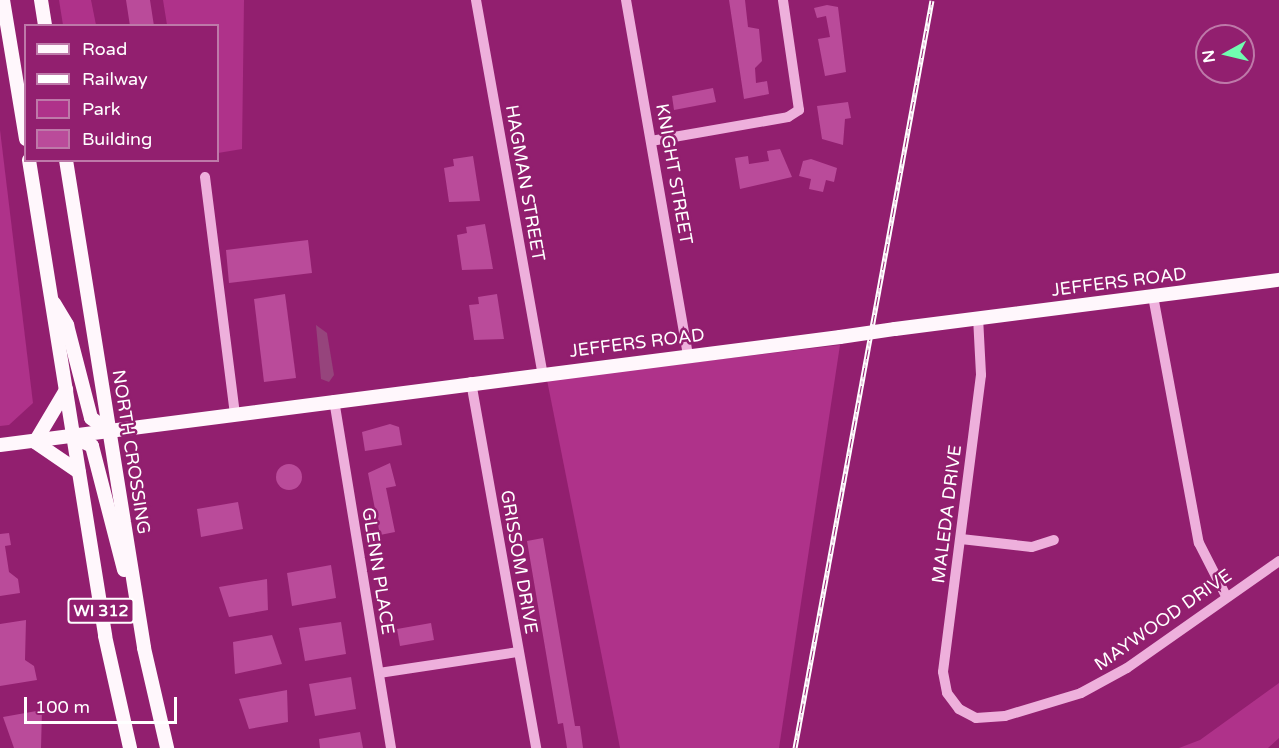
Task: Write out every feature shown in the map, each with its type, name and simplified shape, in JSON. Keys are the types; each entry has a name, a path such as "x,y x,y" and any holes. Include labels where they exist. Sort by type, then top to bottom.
{"main road":[{"path":"3,0 24,127"},
{"path":"41,0 45,24"},
{"name":"WI 312","path":"29,162 73,437 129,748"},
{"name":"NORTH CROSSING","path":"66,162 144,648 167,748"},
{"name":"JEFFERS ROAD","path":"0,445 73,437 542,372 840,337 978,317 1279,280"},
{"path":"49,295 67,325 91,418 109,431"},
{"path":"66,390 35,442 79,472"},
{"path":"73,437 92,446 144,648"}],"street":[{"name":"HAGMAN STREET","path":"476,0 542,372"},
{"name":"KNIGHT STREET","path":"627,0 688,355"},
{"path":"651,141 788,117 799,110 783,0"},
{"path":"205,177 235,414"},
{"path":"1153,296 1199,543 1226,597"},
{"name":"MALEDA DRIVE","path":"959,709 947,693 943,672 981,375 978,317"},
{"name":"GRISSOM DRIVE","path":"471,382 536,748"},
{"name":"GLENN PLACE","path":"333,400 391,748"},
{"path":"961,539 1032,547 1054,540"},
{"name":"MAYWOOD DRIVE","path":"959,709 976,718 1005,716 1081,693 1127,668 1279,561"},
{"path":"378,673 518,652"}],"green space":[{"path":"59,0 91,0 96,24 63,24"},
{"path":"163,0 244,0 242,149 219,153 219,24 167,24"},
{"path":"0,130 33,403 9,425 0,426"},
{"path":"840,345 779,748 620,748 547,380"},
{"path":"1279,683 1279,738 1268,748 1179,748 1200,740"}],"shaded area":[{"path":"316,325 327,333 334,375 329,382 321,379"}],"building":[{"path":"126,0 150,0 154,24 130,24"},
{"path":"729,0 745,0 748,27 759,29 762,61 755,68 756,83 767,81 769,94 744,99"},
{"path":"827,5 838,7 846,72 825,76 818,39 830,37 826,16 817,18 814,8"},
{"path":"713,88 716,102 674,110 672,96"},
{"path":"848,102 851,118 845,119 843,145 822,139 817,106"},
{"path":"780,149 792,177 740,189 735,158 748,156 749,164 769,161 767,151"},
{"path":"473,156 480,201 449,202 444,168 454,166 453,159"},
{"path":"811,159 837,168 834,182 826,180 823,192 809,189 811,179 799,176 803,161"},
{"path":"485,224 493,269 462,270 457,235 467,233 466,227"},
{"path":"308,240 312,273 229,283 226,250"},
{"path":"285,294 296,378 264,382 254,299"},
{"path":"497,294 504,339 474,340 469,305 479,304 478,297"},
{"path":"390,424 399,427 402,445 365,451 362,432"},
{"path":"390,463 396,486 386,488 395,532 380,535 368,473"},
{"path":"289,464 298,468 302,477 298,486 289,490 280,486 276,477 280,468"},
{"path":"238,502 243,529 201,537 197,509"},
{"path":"9,533 11,545 5,546 9,572 18,579 20,593 0,596 0,534"},
{"path":"543,538 575,726 580,726 583,748 567,748 563,723 558,724 527,541"},
{"path":"331,565 336,598 292,606 287,573"},
{"path":"267,579 268,610 229,617 219,587"},
{"path":"26,620 25,660 34,666 37,680 0,686 0,624"},
{"path":"341,622 346,654 305,661 299,628"},
{"path":"431,623 434,640 400,646 397,629"},
{"path":"272,635 282,664 235,674 233,642"},
{"path":"351,677 356,709 315,716 309,684"},
{"path":"287,690 288,722 249,729 239,699"},
{"path":"42,710 41,748 14,748 3,717"},
{"path":"360,732 363,748 320,748 319,739"}],"railway":[{"path":"795,748 932,0"}]}
